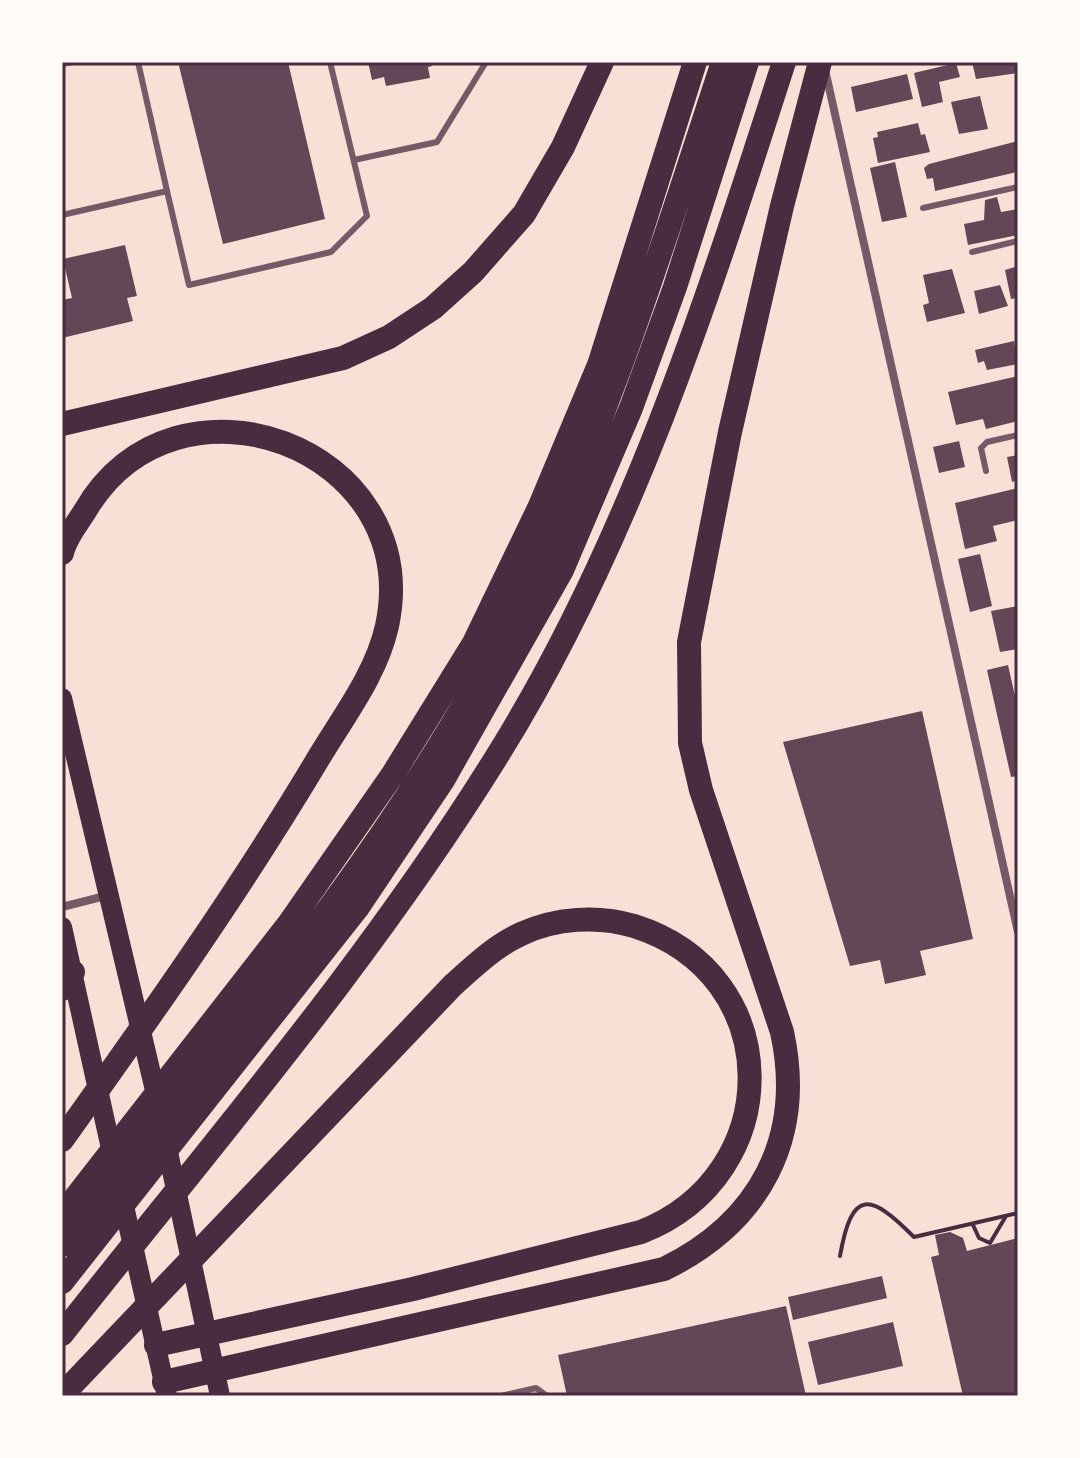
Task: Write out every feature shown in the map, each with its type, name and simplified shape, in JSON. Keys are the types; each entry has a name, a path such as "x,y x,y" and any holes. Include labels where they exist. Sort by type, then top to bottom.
{"highway":[{"path":"62,424 343,358 389,337 433,308 473,272 524,214 563,147 602,62"},
{"path":"62,1215 288,925 385,787 474,643 540,506 599,365 695,62"},
{"path":"62,1245 295,957 437,750 516,610 572,492 621,367 723,62"},
{"path":"62,1282 358,907 443,780 562,570 631,408 670,300 747,62"},
{"path":"67,1327 235,1120 407,894 501,751 561,639 639,475 784,62"},
{"path":"165,1389 215,1371 664,1269 706,1247 729,1227 766,1177 785,1123 789,1092 786,1048 701,790 690,743 687,689 689,642 730,432 782,206 822,62"},
{"path":"62,553 89,503 123,466 165,441 213,431 263,434 310,453 349,485 376,527 389,576 387,626 369,674 195,955 62,1140"},
{"path":"62,1395 453,985 502,945 546,925 602,920 652,932 672,942 708,971 722,988 744,1032 751,1081 738,1143 728,1162 701,1196 669,1221 641,1232 413,1289 156,1345"}],"main road":[{"path":"62,698 144,1035 220,1396"},
{"path":"62,927 68,981 165,1389"}],"street":[{"path":"822,62 1018,932"},
{"path":"62,907 110,895"}],"lane":[{"path":"62,64 73,62"},
{"path":"138,62 189,285 331,252 367,216 330,62"},
{"path":"354,160 437,142 486,62"},
{"path":"923,208 1018,187"},
{"path":"62,215 167,191"},
{"path":"972,252 1018,241"},
{"path":"986,471 981,448 987,442 1018,435"},
{"path":"501,1396 536,1388 547,1396"}],"path":[{"path":"840,1256 846,1220 855,1208 868,1204 880,1205 914,1237 1018,1213"},
{"path":"973,1225 979,1238 990,1243 1006,1216"}],"building":[{"path":"178,62 288,62 325,219 223,244"},
{"path":"368,62 431,62 432,66 428,67 430,78 386,86 384,77 372,80"},
{"path":"972,62 1017,62 1018,73 976,79"},
{"path":"956,63 960,77 939,82 943,102 922,107 914,73"},
{"path":"907,74 913,99 856,112 851,87"},
{"path":"980,96 988,129 959,134 951,102"},
{"path":"918,123 930,152 878,163 873,138 878,137 877,132"},
{"path":"1018,141 1017,172 935,191 933,178 927,179 924,168 929,164"},
{"path":"895,162 907,217 882,222 870,168"},
{"path":"997,197 1001,212 1018,209 1018,235 968,245 964,224 984,220 985,200"},
{"path":"125,245 137,296 127,298 133,321 62,338 62,300 72,298 63,259"},
{"path":"1018,266 1018,298 1011,299 1005,270"},
{"path":"952,269 965,313 927,322 923,305 929,303 923,275"},
{"path":"1000,285 1008,306 979,314 974,291"},
{"path":"1014,341 1018,364 987,370 984,361 978,363 975,350"},
{"path":"1018,376 1018,421 986,429 983,419 956,425 948,392"},
{"path":"959,441 965,467 939,473 933,447"},
{"path":"1018,455 1018,480 1012,482 1007,457"},
{"path":"1018,488 1018,520 993,526 997,541 965,549 955,503"},
{"path":"980,554 992,606 970,612 958,559"},
{"path":"1018,606 1018,649 1000,652 991,611"},
{"path":"1008,665 1018,709 1018,776 1011,777 987,670"},
{"path":"922,711 973,939 920,951 926,975 885,984 880,960 850,966 783,742"},
{"path":"950,1232 963,1238 967,1251 1018,1238 1018,1396 963,1396 931,1257 939,1255 935,1235"},
{"path":"882,1276 887,1298 793,1320 788,1297"},
{"path":"786,1306 806,1396 567,1396 558,1355"},
{"path":"893,1322 903,1366 818,1385 808,1342"}]}
